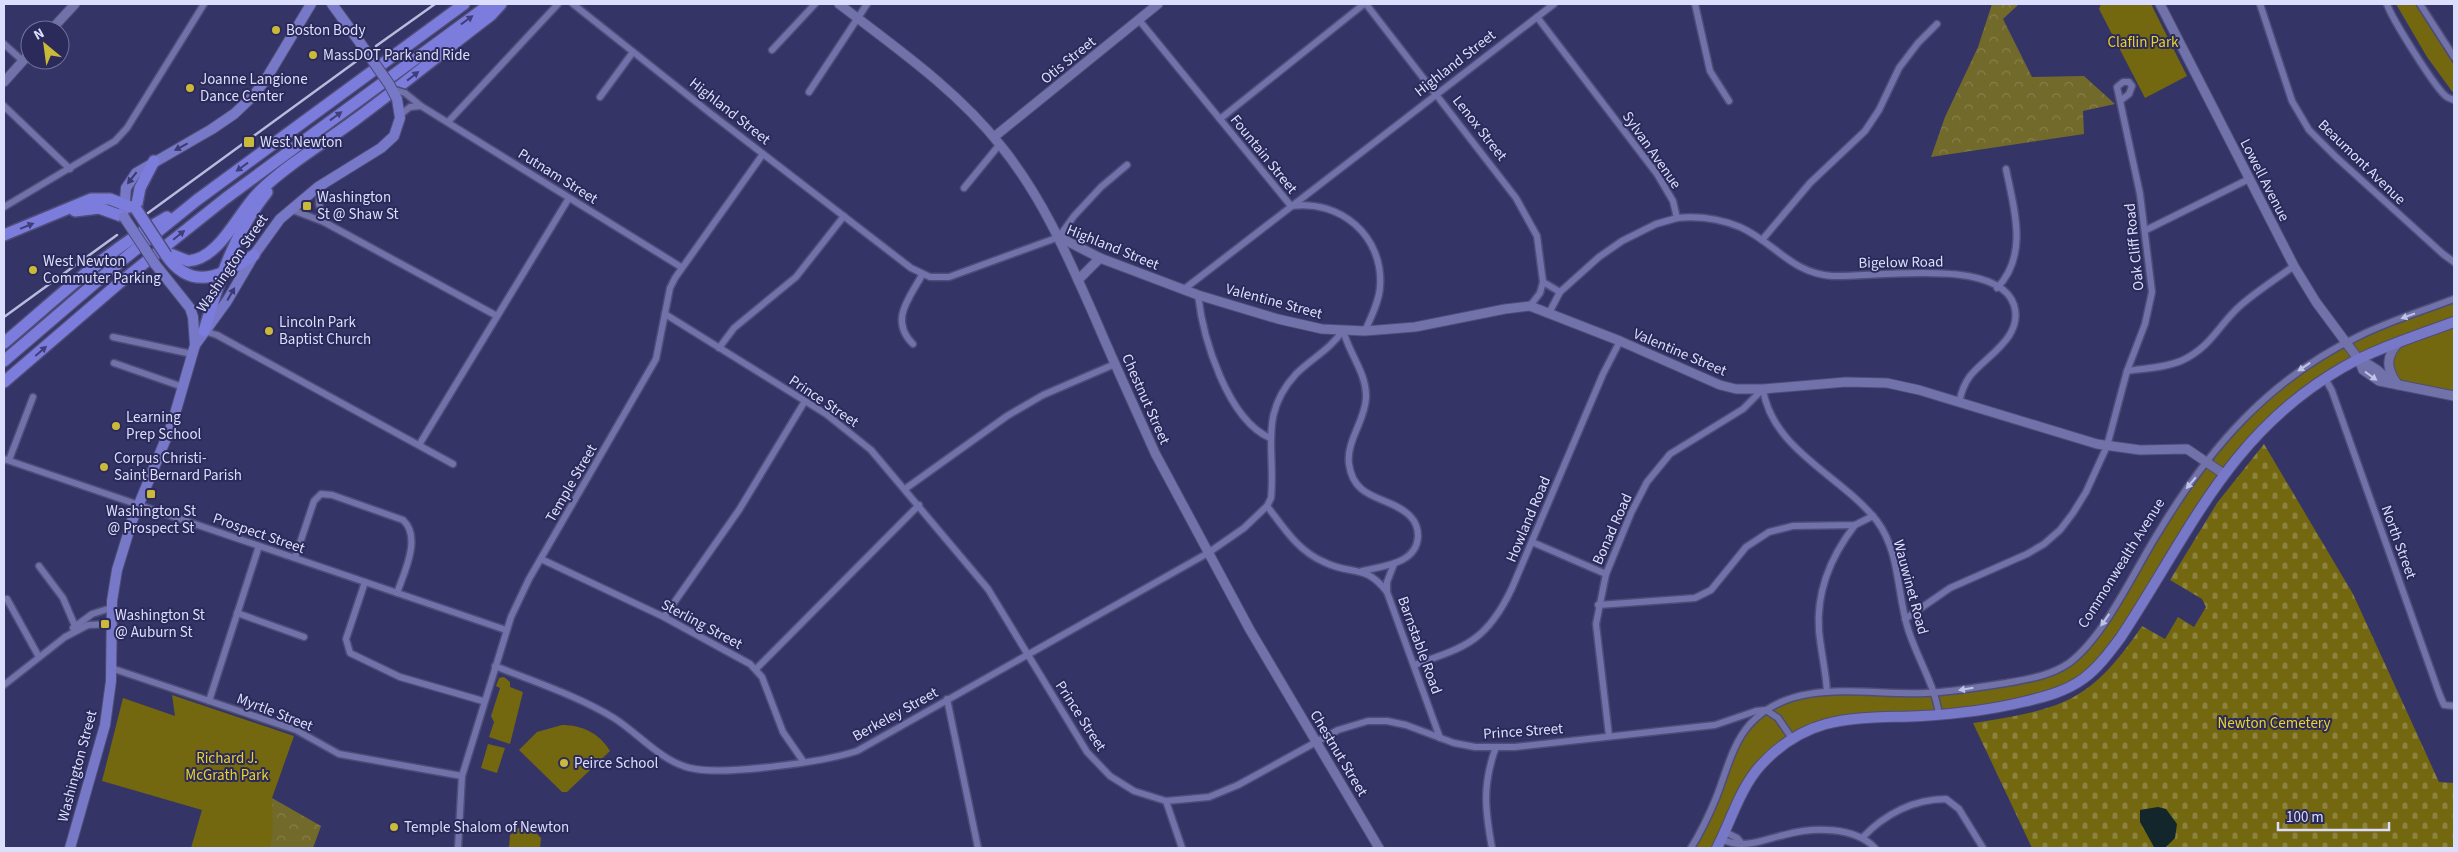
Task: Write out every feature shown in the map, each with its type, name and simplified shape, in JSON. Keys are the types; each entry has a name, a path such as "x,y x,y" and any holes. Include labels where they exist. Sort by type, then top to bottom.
{"highway":[{"path":"4,361 109,271 197,200 464,4"},
{"path":"4,382 118,284 218,204 490,4"},
{"path":"165,252 188,261 208,254 219,243 253,198 491,15 501,4"},
{"path":"136,209 140,188 154,161"},
{"path":"199,330 232,250 252,214 285,172"},
{"path":"4,235 75,204 96,198 113,200 136,209 165,252 180,270 195,276 206,278 222,274 254,254"},
{"path":"4,343 66,289 150,226 197,200"},
{"path":"51,216 95,208 112,211 124,217"}],"main road":[{"path":"124,217 125,192 131,178 154,161 208,132 249,100 266,79 311,4"},
{"path":"333,4 392,89 401,96 400,115"},
{"name":"Washington Street","path":"70,848 105,725 111,668 112,608 121,555 139,505 167,439 199,330 227,301 254,254 273,227 290,209 321,185 388,142 397,131 400,115"},
{"name":"Washington Street","path":"124,217 155,264 188,304 199,330"},
{"path":"1721,840 1742,795 1756,771 1769,758 1793,740 1818,727 1853,718 1939,715 1974,711 2031,700 2061,691 2083,679 2104,660 2121,637 2196,514 2224,474 2246,447 2283,411 2325,378 2359,360 2399,342 2454,322"}],"street":[{"path":"60,20 75,4"},
{"path":"4,207 106,148 122,133 204,4"},
{"path":"448,122 558,4"},
{"name":"Highland Street","path":"573,4 922,275 939,278 949,277 1059,237 1100,258 1184,290 1554,4"},
{"path":"772,50 815,4"},
{"name":"Chestnut Street","path":"839,4 975,115 997,141 1038,198 1059,237 1155,453 1264,654 1379,848"},
{"path":"809,92 859,19 867,4"},
{"path":"1220,119 1365,4"},
{"name":"Lenox Street","path":"1365,4 1509,186 1536,236 1543,282"},
{"path":"1695,4 1710,71 1729,101"},
{"name":"Lowell Avenue","path":"2160,4 2294,266 2359,360"},
{"name":"Beaumont Avenue","path":"2260,4 2292,101 2309,130 2336,157 2454,262"},
{"path":"2387,4 2409,44 2440,89 2447,98 2454,100"},
{"path":"2420,4 2454,57"},
{"name":"Otis Street","path":"997,141 1139,20 1153,5"},
{"name":"Sylvan Avenue","path":"1537,17 1657,174 1673,201 1677,218"},
{"name":"Fountain Street","path":"1139,20 1291,206 1316,206 1341,214 1353,221 1371,244 1378,258 1380,288 1365,331"},
{"path":"1762,240 1810,183 1865,131 1880,110 1899,68 1918,43 1938,24"},
{"path":"4,44 20,59"},
{"path":"600,97 633,52"},
{"path":"4,82 20,63"},
{"name":"Putnam Street","path":"401,96 448,122 682,267"},
{"name":"Oak Cliff Road","path":"1905,619 1950,588 2044,544 2060,530 2073,513 2086,492 2107,446 2127,371 2145,324 2152,292 2146,230 2134,159 2120,101"},
{"path":"4,106 70,169"},
{"path":"400,115 410,107 421,106"},
{"path":"964,188 997,141"},
{"name":"Temple Street","path":"458,848 462,776 483,701 519,596 656,359 670,288 682,267 764,154"},
{"path":"1059,237 1074,216 1101,187 1127,165"},
{"path":"1997,288 2008,276 2016,257 2017,222 2006,169"},
{"path":"2146,230 2248,178"},
{"path":"321,185 319,204 324,222"},
{"path":"419,445 570,198"},
{"path":"290,209 324,222 497,316"},
{"path":"719,348 734,328 796,277 844,216"},
{"name":"Bigelow Road","path":"1677,218 1692,217 1717,220 1740,227 1762,240 1795,266 1815,274 1850,276 1944,272 1975,278 1997,288 2013,304 2015,312 2011,328 2002,345 1969,377 1963,387 1959,403"},
{"path":"1549,313 1560,292 1599,257 1622,241 1656,224 1677,218"},
{"path":"1078,280 1100,258"},
{"path":"2127,371 2171,364 2193,355 2204,348 2240,305 2294,266"},
{"path":"913,344 903,331 901,314 922,275"},
{"path":"1530,306 1540,293 1543,282 1560,292"},
{"name":"Valentine Street","path":"1184,290 1304,326 1343,330 1365,331 1434,325 1505,309 1530,306 1720,385 1736,389 1763,389 1868,381 1918,390 2107,446 2140,450 2187,449 2224,474"},
{"path":"1198,295 1207,344 1222,379 1251,424 1270,438"},
{"name":"Commonwealth Avenue","path":"1691,848 1711,811 1739,738 1750,723 1766,710 1792,697 1826,692 1934,693 2028,679 2048,674 2072,660 2088,644 2110,612 2181,495 2237,425 2266,396 2308,364 2346,342 2384,324 2454,299"},
{"name":"Prince Street","path":"665,314 842,425 871,450 988,589 1070,725 1098,765 1121,785 1134,791 1166,801 1196,800 1225,792 1317,741 1354,724 1368,721 1387,721 1406,725 1454,743 1496,747 1715,725 1756,711 1766,710"},
{"path":"199,330 218,335 453,464"},
{"path":"1267,506 1272,488 1270,438 1275,410 1286,387 1305,366 1329,349 1343,330"},
{"path":"1343,330 1349,348 1362,374 1366,393 1364,411 1349,454 1352,474 1362,490 1410,516 1418,533 1415,550 1409,556 1394,564 1362,571"},
{"path":"113,336 194,349"},
{"name":"Howland Road","path":"1414,664 1462,647 1486,631 1503,607 1603,374 1620,342"},
{"path":"2394,384 2388,364 2390,354 2399,342"},
{"path":"2359,360 2369,364 2394,384 2454,396"},
{"path":"114,363 183,387"},
{"path":"905,489 1007,416 1043,395 1115,364"},
{"name":"North Street","path":"2325,378 2332,391 2438,693 2444,705 2454,706"},
{"name":"Wauwinet Road","path":"1763,389 1765,402 1770,412 1797,448 1872,516 1892,550 1905,619 1934,693 1939,715"},
{"name":"Bonad Road","path":"1609,736 1596,624 1598,605 1606,574 1631,513 1647,482 1670,454 1743,409 1763,389"},
{"path":"6,459 33,397"},
{"path":"664,618 739,510 805,401"},
{"name":"Prospect Street","path":"6,459 506,630"},
{"path":"295,558 314,501 322,494 332,495 403,520 408,525 410,531 409,554 397,593"},
{"path":"803,761 780,726 756,669 919,505"},
{"name":"Berkeley Street","path":"495,666 601,711 626,726 672,762 691,768 714,771 842,756 857,751 1208,553 1244,528 1267,506"},
{"name":"Barnstable Road","path":"1267,506 1298,546 1310,555 1335,567 1362,571 1373,576 1387,592 1440,738"},
{"path":"1598,605 1695,598 1711,590 1746,548 1769,532 1793,526 1855,525 1872,516"},
{"path":"1826,692 1818,619 1821,590 1834,558 1855,525"},
{"path":"1532,542 1606,574"},
{"path":"209,701 259,546"},
{"name":"Sterling Street","path":"541,559 664,618 756,669"},
{"path":"1387,592 1387,582 1394,564"},
{"path":"39,566 63,598 75,626"},
{"path":"365,582 346,639 350,653 377,668 414,682 483,701"},
{"path":"7,599 39,657"},
{"path":"65,637 75,626 92,614 112,608"},
{"path":"237,613 304,637"},
{"path":"4,685 65,637 88,625 111,624"},
{"name":"Myrtle Street","path":"111,668 296,730 339,754 462,776"},
{"path":"947,699 978,848"},
{"path":"1766,710 1778,718 1793,740"},
{"path":"1492,848 1485,795 1488,769 1496,747"},
{"path":"1863,837 1884,819 1904,807 1946,799 1960,809 1983,848"},
{"path":"1166,801 1182,848"},
{"path":"1721,840 1737,838 1741,846 1799,832 1841,831 1863,837 1875,848"}],"green space":[{"path":"1992,4 2019,4 2003,19 2032,77 2084,76 2115,104 2083,111 2084,134 1931,157 1945,117 1978,47"},
{"name":"Claflin Park","path":"2101,4 2151,4 2187,76 2145,98 2099,9"},
{"path":"2396,4 2415,4 2454,65 2454,94 2427,57"},
{"path":"2454,299 2454,396 2398,385 2389,371 2398,344 2325,379 2254,439 2090,673 2044,697 1818,727 1762,764 1717,848 1691,848 1731,756 1757,717 1800,695 1924,694 2048,674 2079,654 2110,612 2181,495 2259,402 2346,342"},
{"name":"Newton Cemetery","path":"2264,444 2353,594 2439,782 2454,783 2454,848 2032,848 1973,723 2030,713 2071,698 2089,687 2106,672 2142,626 2165,639 2178,617 2194,627 2206,607 2202,599 2170,580 2217,503"},
{"path":"504,677 510,682 510,687 523,692 510,744 489,737 494,722 491,716 500,688 496,686 499,678"},
{"name":"Richard J. McGrath Park","path":"172,695 294,736 272,798 283,848 191,848 202,810 102,781 123,698 175,716"},
{"path":"562,725 583,728 589,731 601,739 610,751 567,792 562,792 519,750 537,732"},
{"path":"488,744 505,748 497,773 481,768"},
{"path":"272,798 321,826 313,848 270,848 273,832"},
{"path":"518,828 532,829 541,838 540,848 509,847 510,835"}],"water":[{"path":"2158,807 2166,809 2177,824 2175,838 2165,848 2154,847 2140,822 2140,810"}],"railway":[{"path":"376,46 435,4"},
{"path":"148,213 358,60"},
{"path":"4,317 117,235"}],"place":[{"name":"Boston Body","path":"276,30"},
{"name":"MassDOT Park and Ride","path":"313,55"},
{"name":"Joanne Langione Dance Center","path":"190,88"},
{"name":"West Newton","path":"249,142"},
{"name":"Washington St @ Shaw St","path":"307,206"},
{"name":"West Newton Commuter Parking","path":"33,270"},
{"name":"Lincoln Park Baptist Church","path":"269,331"},
{"name":"Learning Prep School","path":"116,426"},
{"name":"Corpus Christi- Saint Bernard Parish","path":"104,467"},
{"name":"Washington St @ Prospect St","path":"151,494"},
{"name":"Washington St @ Auburn St","path":"105,624"},
{"name":"Peirce School","path":"564,763"},
{"name":"Temple Shalom of Newton","path":"394,827"}]}
